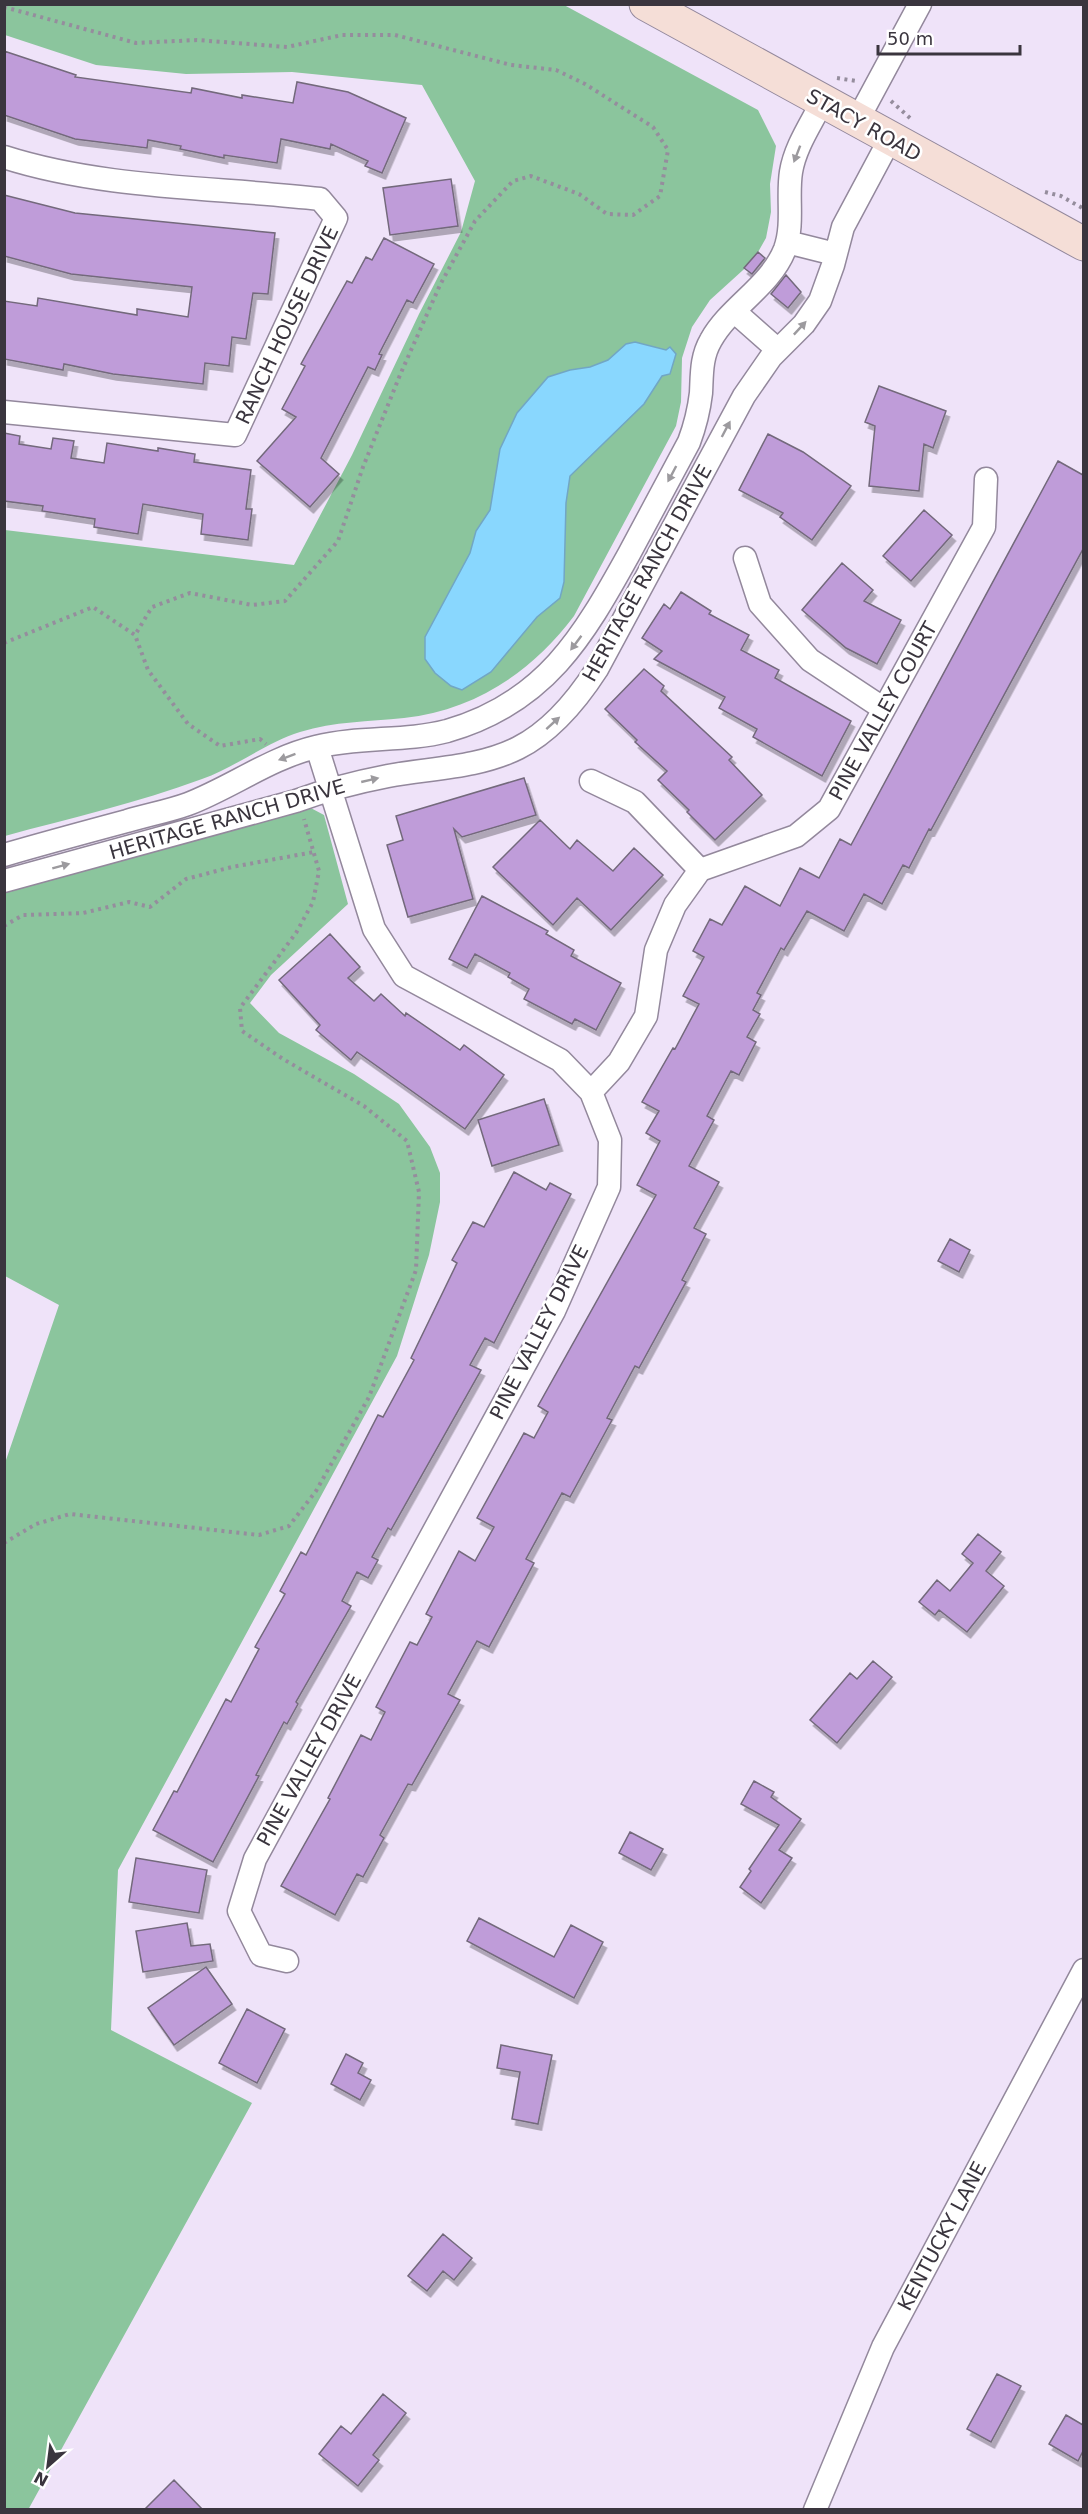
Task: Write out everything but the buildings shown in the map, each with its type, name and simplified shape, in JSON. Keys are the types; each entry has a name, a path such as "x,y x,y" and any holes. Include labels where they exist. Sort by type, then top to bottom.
{"main road":[{"name":"STACY ROAD","path":"646,4 1083,244"}],"street":[{"path":"857,121 920,4"},
{"name":"HERITAGE RANCH DRIVE","path":"4,855 187,804 280,758 317,747 365,739 427,734 467,725 514,700 535,685 565,657 595,615 689,442 698,411 702,364 706,350 721,326 773,271 787,242 794,158 822,102"},
{"name":"HERITAGE RANCH DRIVE","path":"4,881 296,801 330,789 499,756 536,738 564,712 597,669 731,418 756,377 778,350 804,324 817,306 827,284 849,214 890,140"},
{"name":"RANCH HOUSE DRIVE","path":"4,157 29,165 134,182 320,199 336,218 236,435 4,412"},
{"path":"787,242 835,254"},
{"path":"735,312 778,350"},
{"name":"PINE VALLEY COURT","path":"700,870 796,836 829,809 984,527 986,479"},
{"path":"746,558 760,604 810,660 884,710"},
{"name":"PINE VALLEY DRIVE","path":"287,1960 261,1955 239,1911 255,1859 554,1311 609,1187 610,1140 591,1092 560,1060 404,976 374,929 317,747"},
{"path":"591,781 635,802 700,870 675,905 656,950 646,1016 619,1062 591,1092"},
{"name":"KENTUCKY LANE","path":"815,2510 883,2347 1083,1970"}],"path":[{"path":"4,7 136,43 197,40 287,48 342,35 395,35 511,65 556,70 585,84 652,128 668,150 660,196 633,215 607,214 579,194 531,176 513,181 475,221 440,285 363,467 338,541 285,601 252,605 190,593 152,607 135,635"},
{"path":"4,643 93,608 135,635 148,670 188,724 220,746 260,739 280,758"},
{"path":"4,1543 36,1524 70,1514 259,1535 289,1526 316,1491 369,1397 416,1270 419,1192 407,1141 364,1106 283,1059 242,1031 240,1008 296,933 313,902 319,871 309,830 296,801"},
{"path":"4,926 23,915 82,913 129,902 150,907 186,879 232,867 314,852"}],"green space":[{"path":"5,5 564,5 758,110 776,146 770,184 771,212 766,238 753,261 710,300 692,327 682,358 681,402 676,426 574,616 558,636 520,671 500,685 455,707 404,718 313,728 275,742 215,774 178,788 5,836 5,530 294,565 352,455 461,232 475,181 422,85 292,72 186,74 96,65 5,35"},
{"path":"307,806 324,815 348,904 271,975 250,1003 279,1033 354,1074 399,1104 430,1147 440,1173 440,1202 429,1255 397,1356 118,1870 111,2030 252,2103 28,2510 4,2509 4,1466 59,1305 5,1276 5,893"}],"water":[{"path":"635,342 666,350 670,347 676,354 670,374 662,376 644,404 570,476 566,503 564,582 560,598 537,617 491,672 462,690 451,686 435,673 425,659 425,637 470,553 476,531 490,510 500,449 517,413 548,377 590,367 608,360 626,344"}]}
